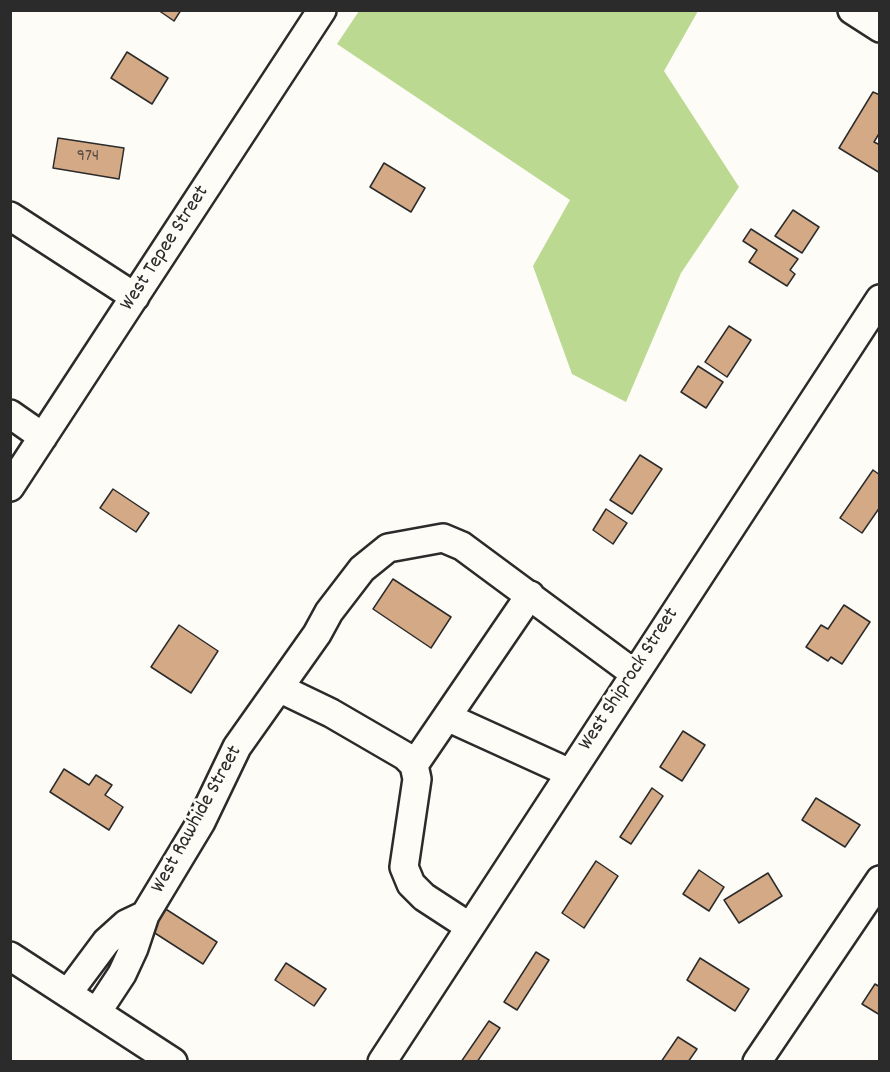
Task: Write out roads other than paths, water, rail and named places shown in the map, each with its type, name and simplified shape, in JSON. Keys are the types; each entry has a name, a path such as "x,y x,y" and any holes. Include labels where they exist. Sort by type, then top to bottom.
{"street":[{"name":"West Tepee Street","path":"10,488 322,10"},
{"path":"852,10 879,28"},
{"path":"10,216 135,297"},
{"name":"West Shiprock Street","path":"382,1062 879,299"},
{"path":"10,414 43,437"},
{"name":"West Rawhide Street","path":"68,993 106,942 126,924 145,915 201,822 237,747 317,634 329,612 362,569 388,548 443,538 462,546 635,674"},
{"path":"414,765 530,595"},
{"path":"279,688 350,724 405,756 414,765 417,779 404,867 411,884 424,897 470,927"},
{"path":"447,717 570,773"},
{"path":"757,1062 879,880"},
{"path":"97,1012 122,974 145,915"},
{"path":"10,956 173,1062"}]}
